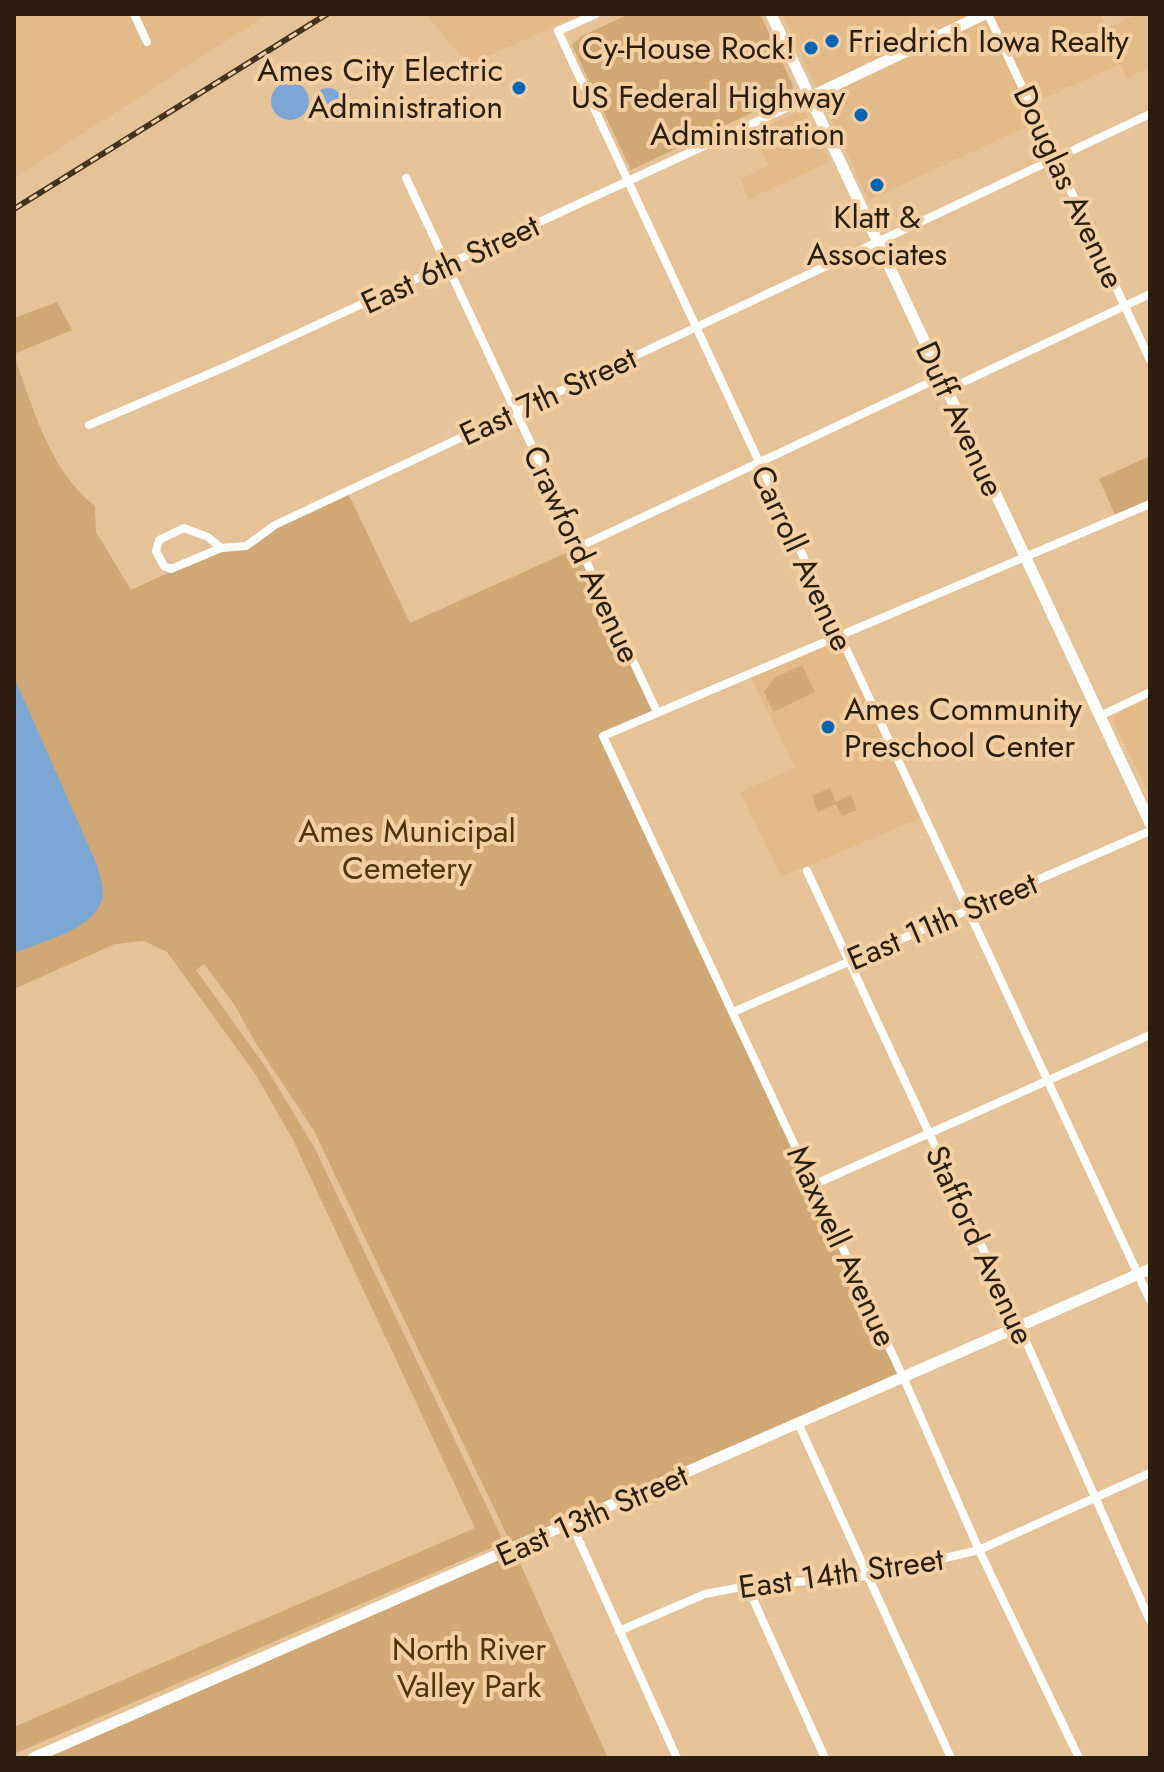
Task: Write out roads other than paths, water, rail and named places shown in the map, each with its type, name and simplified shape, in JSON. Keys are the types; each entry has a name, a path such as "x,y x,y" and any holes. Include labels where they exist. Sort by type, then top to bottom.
{"main road":[{"name":"Duff Avenue","path":"771,14 1150,823"},
{"path":"810,97 986,14"},
{"name":"East 13th Street","path":"33,1758 572,1525 1144,1272"}],"street":[{"path":"134,14 147,42"},
{"name":"Carroll Avenue","path":"596,14 558,31 1047,1081 1144,1272 1150,1300"},
{"name":"Douglas Avenue","path":"986,14 1150,360"},
{"name":"East 6th Street","path":"89,425 447,266 810,97"},
{"name":"East 7th Street","path":"221,548 208,537 184,528 159,540 156,551 164,566 171,569 221,548 246,546 275,525 1150,114"},
{"name":"Crawford Avenue","path":"406,178 657,712"},
{"path":"947,390 1150,294"},
{"path":"579,547 941,377"},
{"path":"657,712 1026,559 1150,504"},
{"path":"1100,716 1150,692"},
{"name":"Maxwell Avenue","path":"657,712 603,736 904,1379 979,1550 1079,1758"},
{"name":"East 11th Street","path":"733,1012 1150,831"},
{"name":"Stafford Avenue","path":"807,871 927,1134 1020,1327 1150,1621"},
{"path":"813,1185 1150,1035"},
{"path":"799,1425 951,1758"},
{"name":"East 14th Street","path":"619,1631 705,1594 747,1586 868,1576 979,1550 1150,1473"},
{"path":"572,1525 677,1758"},
{"path":"747,1586 825,1758"}],"water":[{"path":"290,82 303,88 309,101 303,114 290,120 277,114 271,101 277,88"},
{"path":"328,88 339,92 343,103 339,114 328,118 317,114 313,103 317,92"},
{"path":"14,677 97,865 103,894 95,913 86,921 63,934 14,953"}],"railway":[{"path":"14,209 327,14"}],"place":[{"name":"Friedrich Iowa Realty","path":"832,41"},
{"name":"Cy-House Rock!","path":"811,48"},
{"name":"Ames City Electric Administration","path":"519,88"},
{"name":"US Federal Highway Administration","path":"861,115"},
{"name":"Klatt & Associates","path":"877,185"},
{"name":"Ames Community Preschool Center","path":"828,727"}],"park label":[{"name":"Ames Municipal Cemetery","path":"407,850"},
{"name":"North River Valley Park","path":"469,1668"}]}
